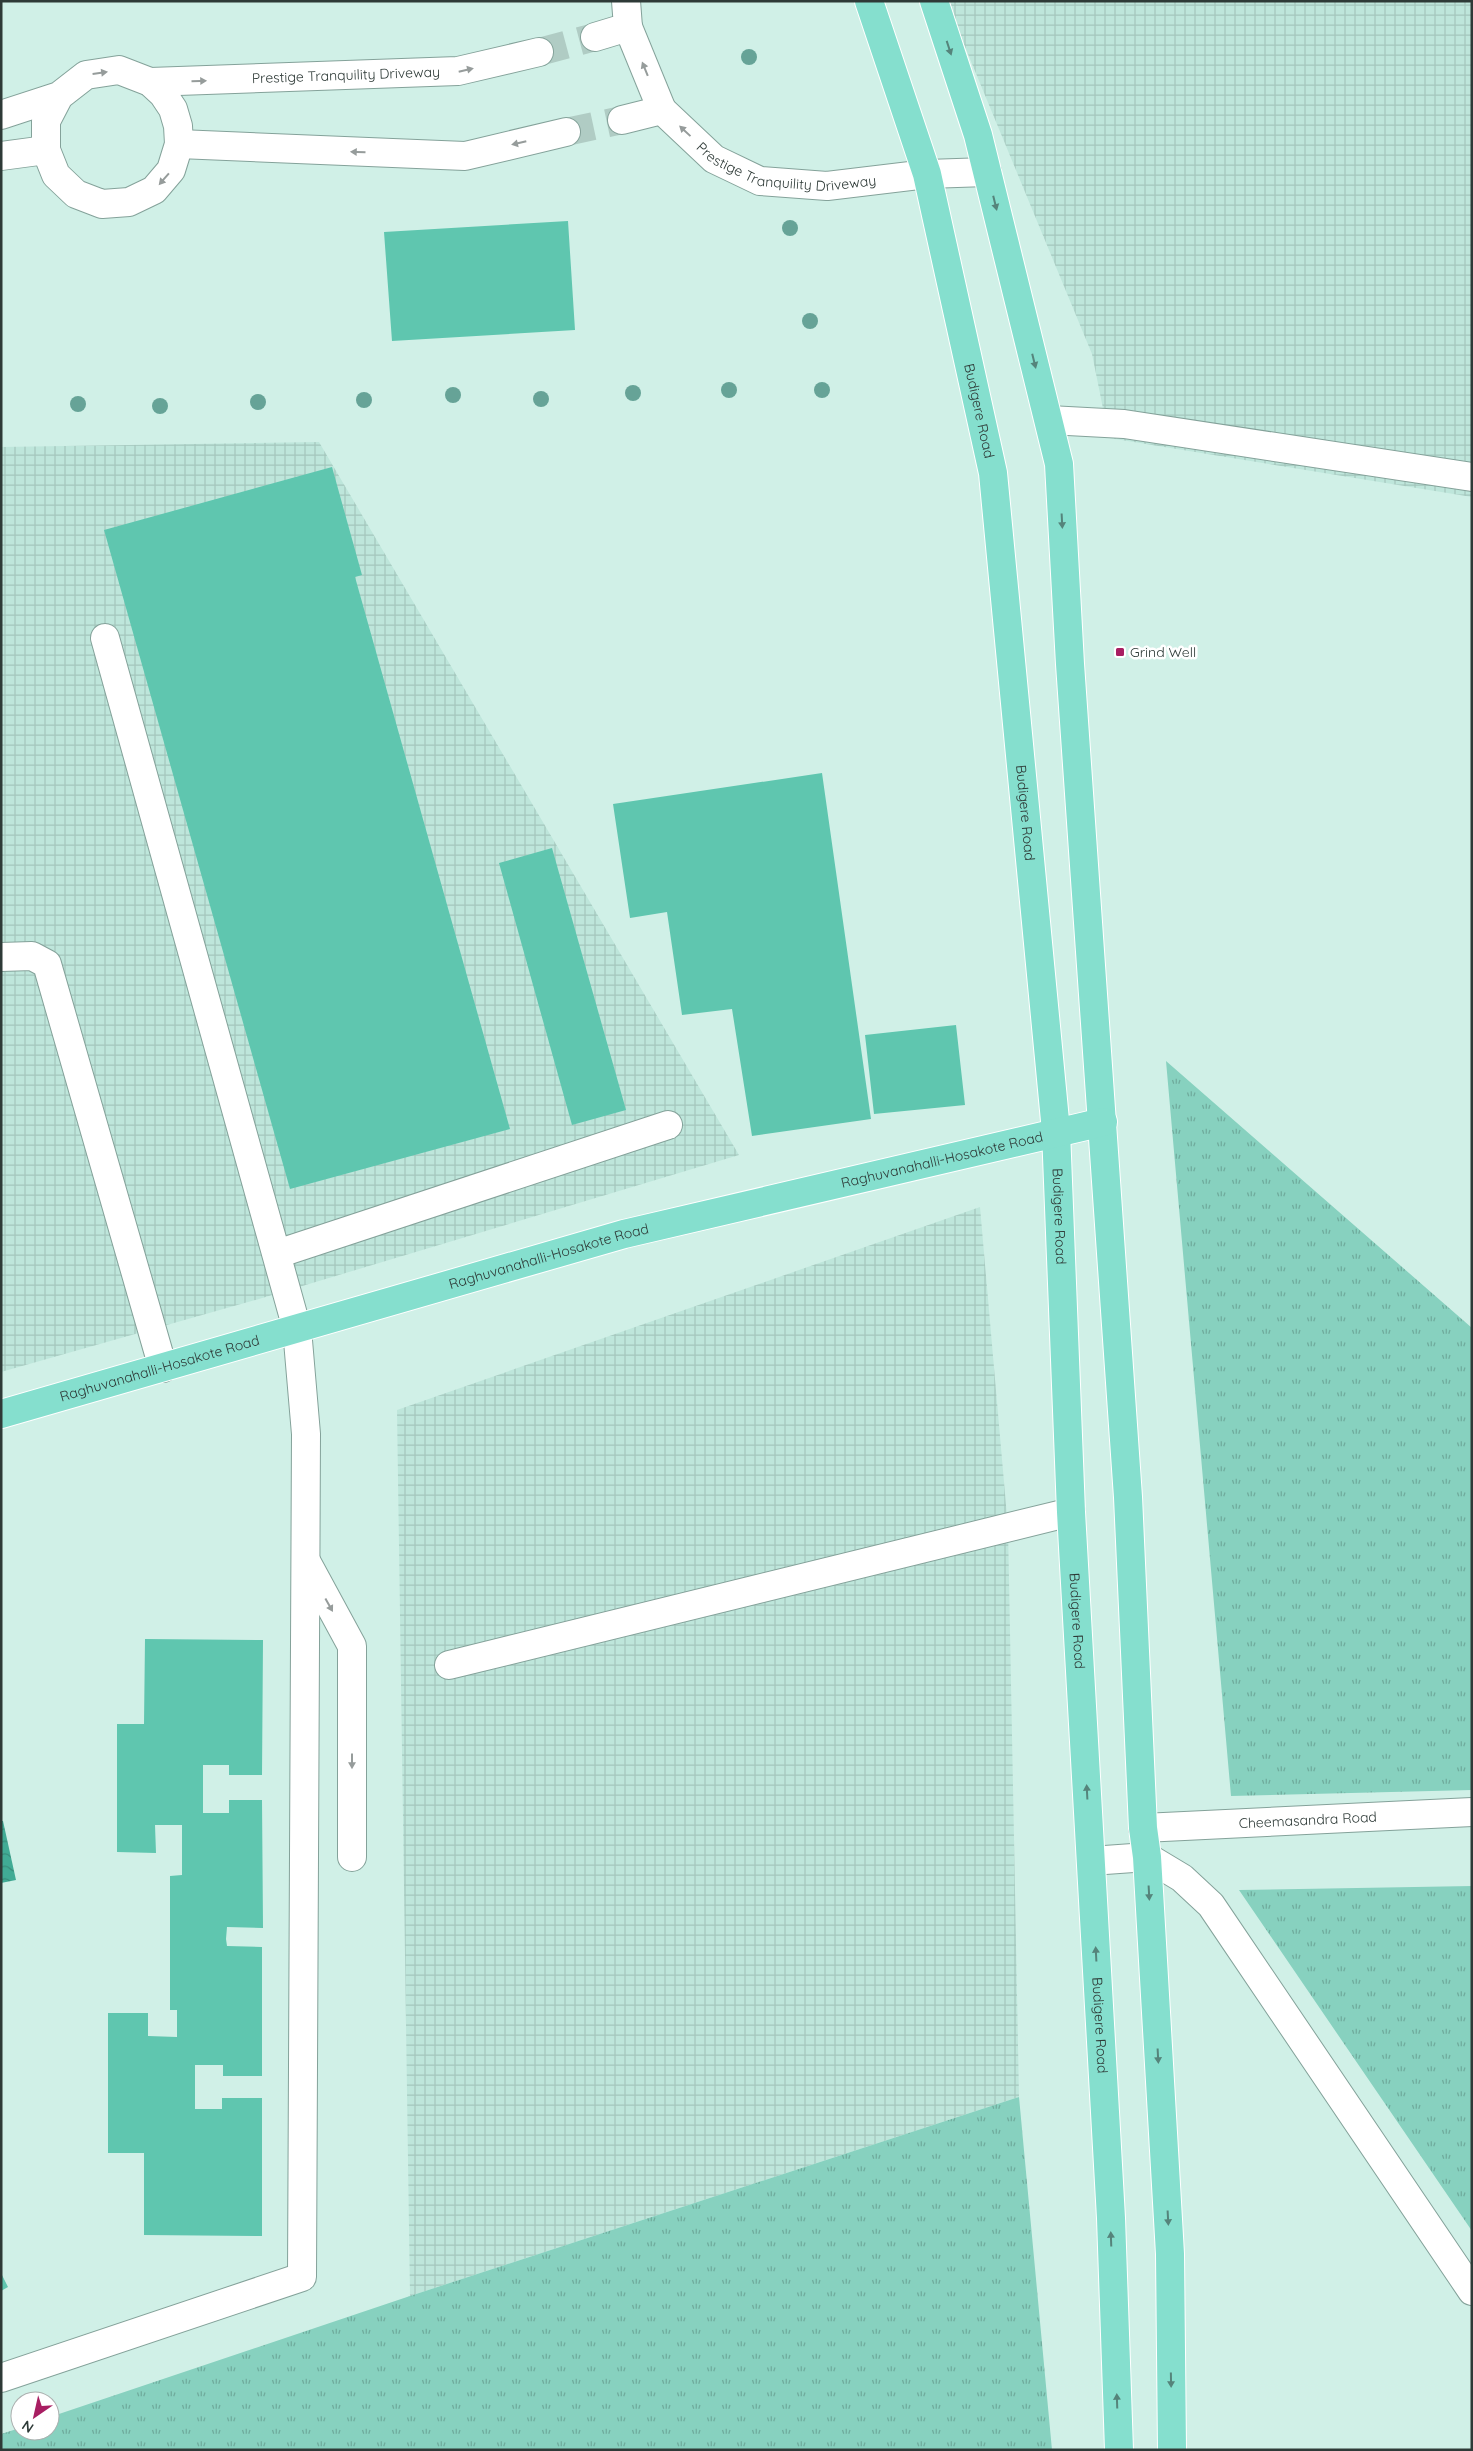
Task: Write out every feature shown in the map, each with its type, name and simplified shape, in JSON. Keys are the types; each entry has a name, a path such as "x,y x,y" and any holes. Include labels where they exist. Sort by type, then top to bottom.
{"main road":[{"name":"Budigere Road","path":"869,1 927,174 992,473 1056,1131 1071,1512 1111,2218 1119,2450"},
{"path":"934,1 978,135 1059,464 1070,664 1128,1497 1143,1828 1147,1857 1170,2254 1172,2450"},
{"name":"Raghuvanahalli-Hosakote Road","path":"1,1414 624,1234 1056,1131 1103,1122"}],"street":[{"name":"Prestige Tranquility Driveway","path":"595,37 627,14 662,110 714,158 760,181 827,186 927,174 987,172"},
{"name":"Prestige Tranquility Driveway","path":"150,82 458,72 539,52"},
{"name":"Prestige Tranquility Driveway","path":"1,115 59,96 86,74 119,70 150,82 163,94 173,109 178,126 179,144 171,170 154,190 129,202 102,204 76,194 56,175 46,150 46,121 59,96"},
{"path":"622,120 662,110"},
{"path":"179,144 465,156 566,132"},
{"path":"1,156 46,150"},
{"path":"1049,420 1124,424 1472,478"},
{"path":"1,2378 302,2277 306,1434 297,1329 105,638"},
{"path":"1,957 32,956 47,964 163,1368"},
{"path":"277,1254 668,1125"},
{"path":"449,1665 1071,1512"},
{"path":"306,1562 352,1646 352,1857"},
{"name":"Cheemasandra Road","path":"1143,1828 1472,1812"},
{"path":"1091,1860 1147,1857 1182,1878 1211,1905 1472,2291"}],"shaded area":[{"path":"946,1 1472,1 1472,497 1109,438 1092,354"},
{"path":"319,442 739,1155 259,1299 1,1372 1,447"},
{"path":"980,1207 1008,1528 1019,2097 410,2296 397,1410"}],"green space":[{"path":"1166,1061 1472,1328 1472,1790 1231,1796"},
{"path":"1472,1886 1472,2231 1239,1890"},
{"path":"1019,2097 1052,2450 1,2450 1,2434 10,2431 10,2441 60,2441 60,2414 410,2296"}],"water":[{"path":"1,1821 3,1821 16,1880 1,1883"}],"building":[{"path":"568,221 575,330 392,341 384,232"},
{"path":"332,467 362,575 355,577 510,1129 290,1189 104,530"},
{"path":"822,773 871,1119 752,1136 732,1009 682,1015 667,912 630,918 613,804"},
{"path":"552,848 626,1110 572,1125 499,863"},
{"path":"956,1025 965,1105 874,1114 865,1035"},
{"path":"145,1639 263,1640 262,1775 229,1775 229,1765 203,1765 203,1813 229,1813 229,1800 262,1800 263,1928 227,1927 226,1939 227,1946 262,1947 262,2076 223,2076 223,2065 195,2065 195,2109 222,2109 222,2098 262,2098 262,2236 144,2235 144,2153 108,2153 108,2013 148,2013 148,2036 177,2037 177,2010 170,2010 170,1876 182,1875 182,1825 155,1825 156,1853 117,1852 117,1724 144,1724"},
{"path":"1,2273 8,2287 1,2291"}],"tunnel":[{"path":"539,52 595,37"},
{"path":"566,132 622,120"}],"place":[{"name":"Grind Well","path":"1120,652"}]}
